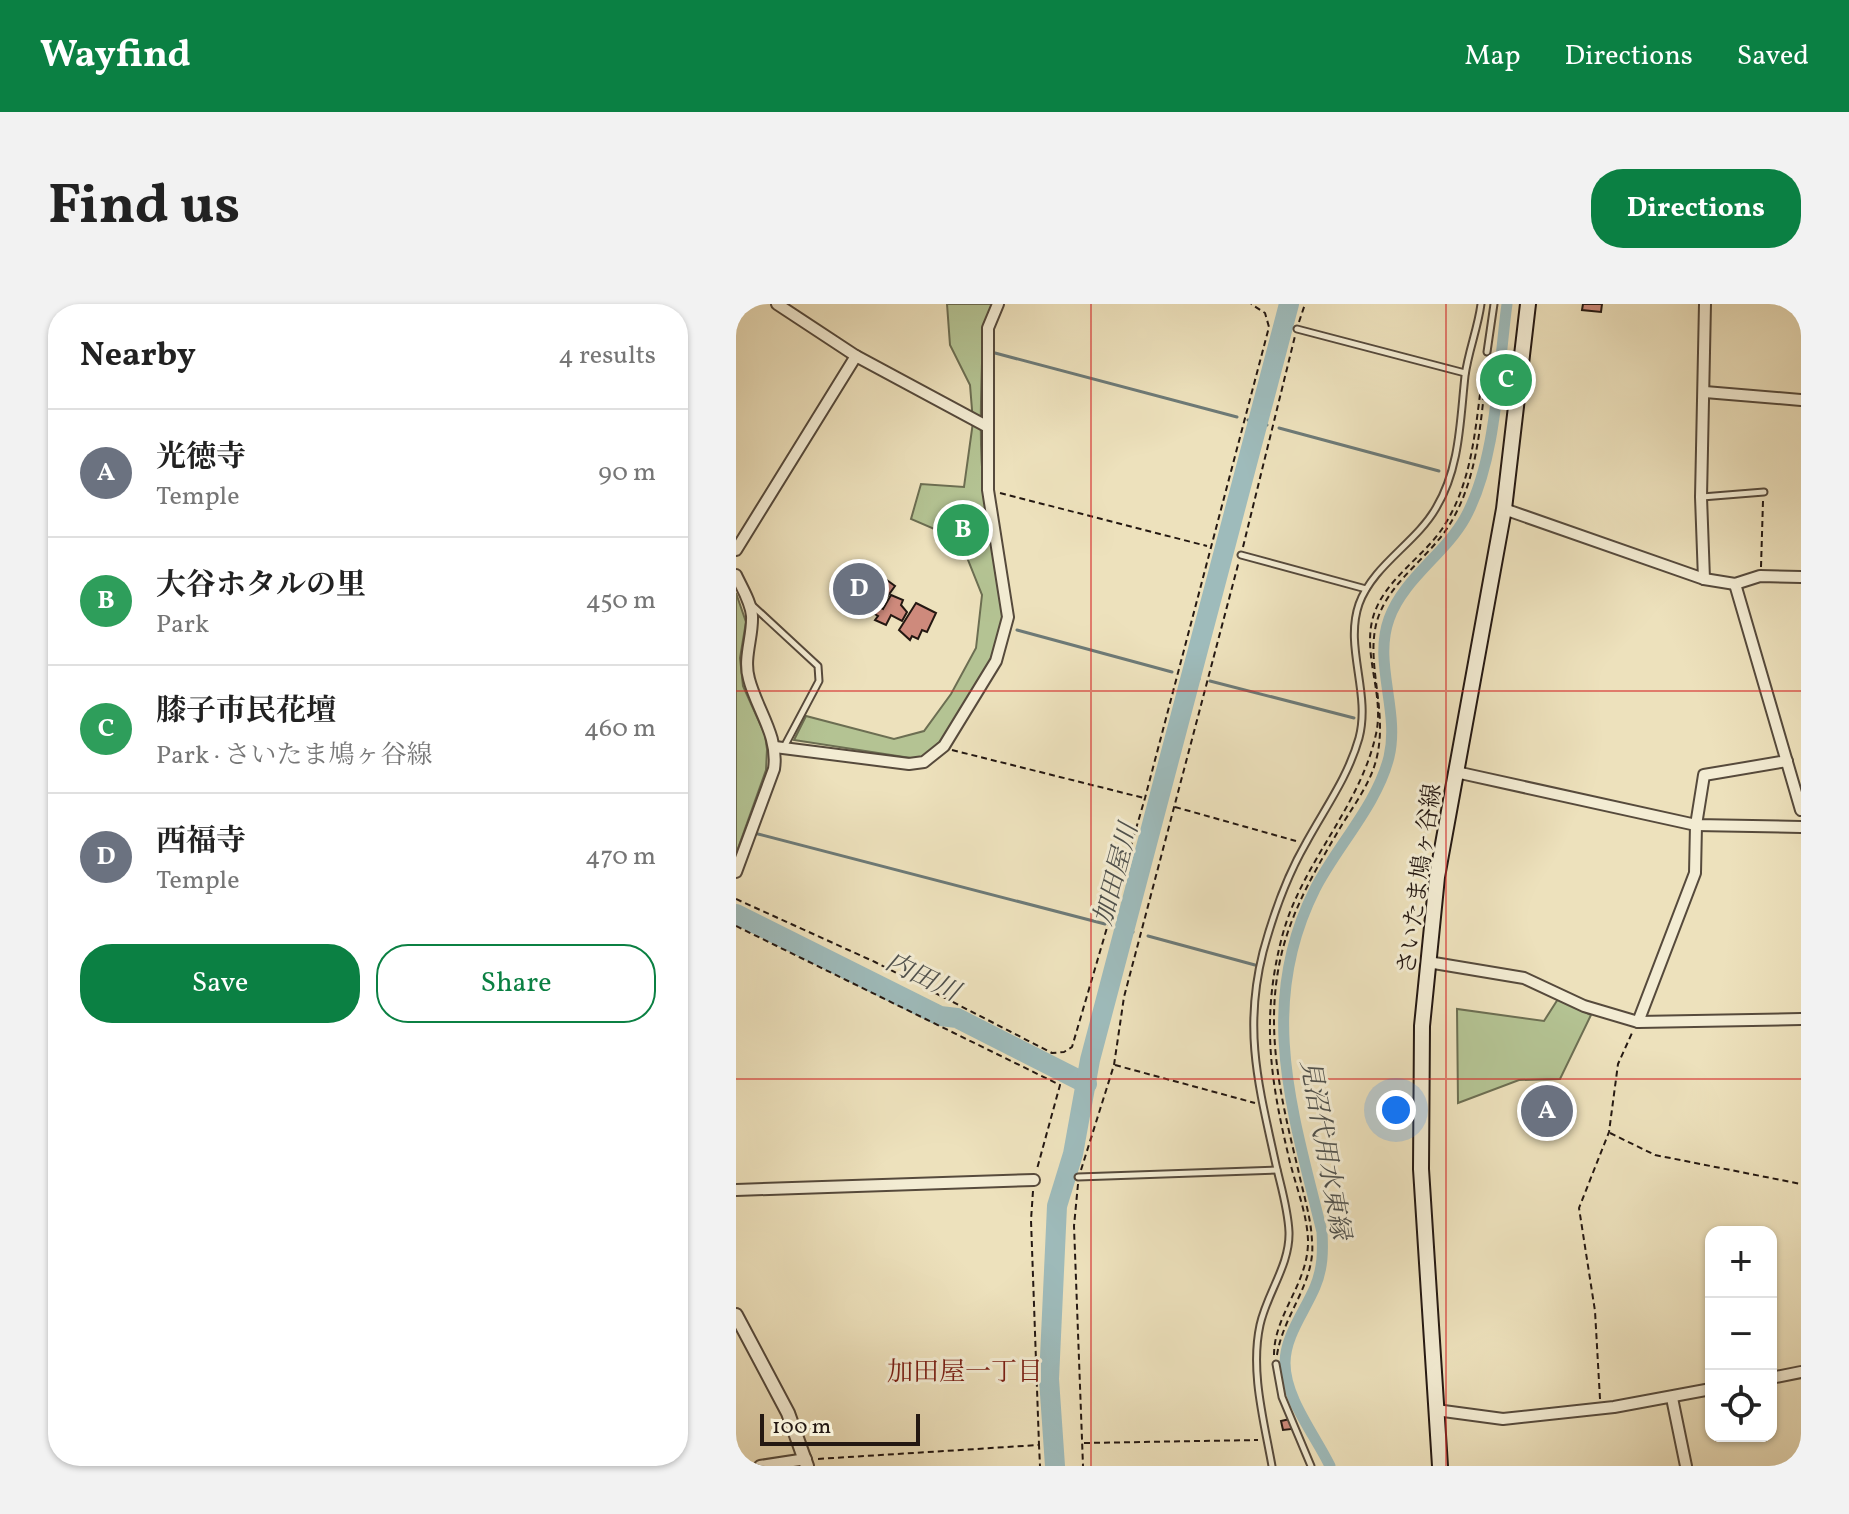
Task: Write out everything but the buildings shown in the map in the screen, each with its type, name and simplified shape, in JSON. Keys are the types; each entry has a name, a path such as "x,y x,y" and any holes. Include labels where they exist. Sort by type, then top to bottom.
{"main road":[{"name":"さいたま鳩ヶ谷線","path":"1440,1466 1419,1103 1428,962 1437,877 1504,509 1528,304"}],"street":[{"path":"777,304 856,356 988,427"},
{"path":"780,747 909,764 924,762 944,746 996,661 1008,617 988,490 988,328 998,304"},
{"path":"1704,579 1701,497 1705,304"},
{"path":"736,550 856,356"},
{"path":"1705,392 1801,400"},
{"path":"1504,509 1704,579 1735,584 1760,576 1801,577"},
{"path":"736,575 749,602 752,617 748,673 780,747 736,872"},
{"path":"1735,584 1801,810"},
{"path":"1638,1022 1695,873 1696,825 1704,775 1787,761"},
{"path":"1456,772 1696,825 1801,827"},
{"path":"1428,962 1524,978 1584,1006 1638,1022 1801,1019"},
{"path":"736,1190 1034,1180"},
{"path":"736,1315 788,1413 807,1463 760,1466"},
{"path":"1777,1377 1801,1372"},
{"path":"1436,1410 1503,1419 1601,1409 1705,1390"},
{"path":"1672,1398 1686,1466"}],"lane":[{"path":"1272,1466 1259,1386 1258,1338 1289,1244 1251,1029 1252,1000 1279,902 1305,844 1349,767 1360,734 1362,693 1355,626 1366,589 1426,523 1443,496 1462,421 1465,373 1481,304"},
{"path":"1487,352 1494,304"},
{"path":"1297,329 1465,373"},
{"path":"1701,497 1764,492"},
{"path":"1241,555 1366,589"},
{"path":"749,602 818,666 819,681 780,747"},
{"path":"1078,1177 1277,1170"},
{"path":"1276,1364 1282,1397 1311,1466"}],"path":[{"path":"736,899 875,962 1052,1053 1064,1052 1072,1047 1145,798 1269,327 1260,306 1251,304"},
{"path":"1276,1364 1287,1320 1309,1274 1313,1241 1279,1090 1274,1050 1274,1000 1283,950 1309,881 1374,767 1383,730 1374,657 1376,623 1390,594 1444,534 1462,501 1475,458 1487,352"},
{"path":"1276,1364 1277,1329 1299,1282 1308,1245 1270,1065 1267,1024 1275,967 1294,902 1359,782 1377,731 1369,638 1375,610 1401,575 1440,532 1468,474 1487,352"},
{"path":"988,490 1209,547"},
{"path":"1760,576 1764,492"},
{"path":"944,746 1145,798"},
{"path":"1083,1466 1074,1226 1078,1177 1114,1065 1124,997 1174,807 1305,844"},
{"path":"736,926 1060,1085 1034,1180 1031,1220 1040,1466"},
{"path":"1601,1409 1597,1325 1579,1208 1609,1132 1618,1064 1638,1022"},
{"path":"1114,1065 1263,1105"},
{"path":"1609,1132 1655,1155 1801,1184"},
{"path":"1082,1443 1267,1440"},
{"path":"807,1463 1039,1445"}],"green space":[{"path":"947,304 993,304 983,326 981,429 984,491 1003,611 995,649 960,716 931,750 917,759 794,740 806,716 894,739 924,731 951,694 976,648 982,595 960,540 911,519 921,484 964,487 973,422 970,385 950,345"},
{"path":"736,593 746,622 740,658 743,686 765,735 767,749 766,770 736,854"},
{"path":"1558,999 1591,1015 1560,1079 1519,1080 1458,1103 1457,1009 1544,1021"}],"waterway":[{"name":"加田屋川","path":"1055,1466 1049,1379 1057,1206 1073,1154 1090,1060 1289,304"},
{"name":"見沼代用水東縁","path":"1330,1466 1295,1403 1286,1376 1286,1353 1292,1333 1318,1280 1322,1246 1322,1232 1291,1102 1284,1018 1287,975 1297,932 1315,889 1366,809 1389,757 1392,740 1384,653 1389,619 1404,591 1457,531 1476,495 1490,442 1507,304"},
{"path":"995,353 1237,417"},
{"name":"加田屋川","path":"1248,420 1267,425"},
{"path":"1279,428 1439,471"},
{"path":"1017,630 1172,672"},
{"name":"加田屋川","path":"1184,675 1199,679"},
{"path":"1210,681 1354,718"},
{"path":"758,834 1105,924"},
{"name":"内田川","path":"736,914 940,1016 957,1018 1087,1084"},
{"name":"加田屋川","path":"1116,928 1133,932"},
{"path":"1148,936 1255,965"}],"place":[{"name":"膝子市民花壇","path":"1506,380"},
{"name":"大谷ホタルの里","path":"963,530"},
{"name":"西福寺","path":"859,589"},
{"name":"光徳寺","path":"1547,1111"}],"district":[{"name":"加田屋一丁目","path":"965,1371"}]}
